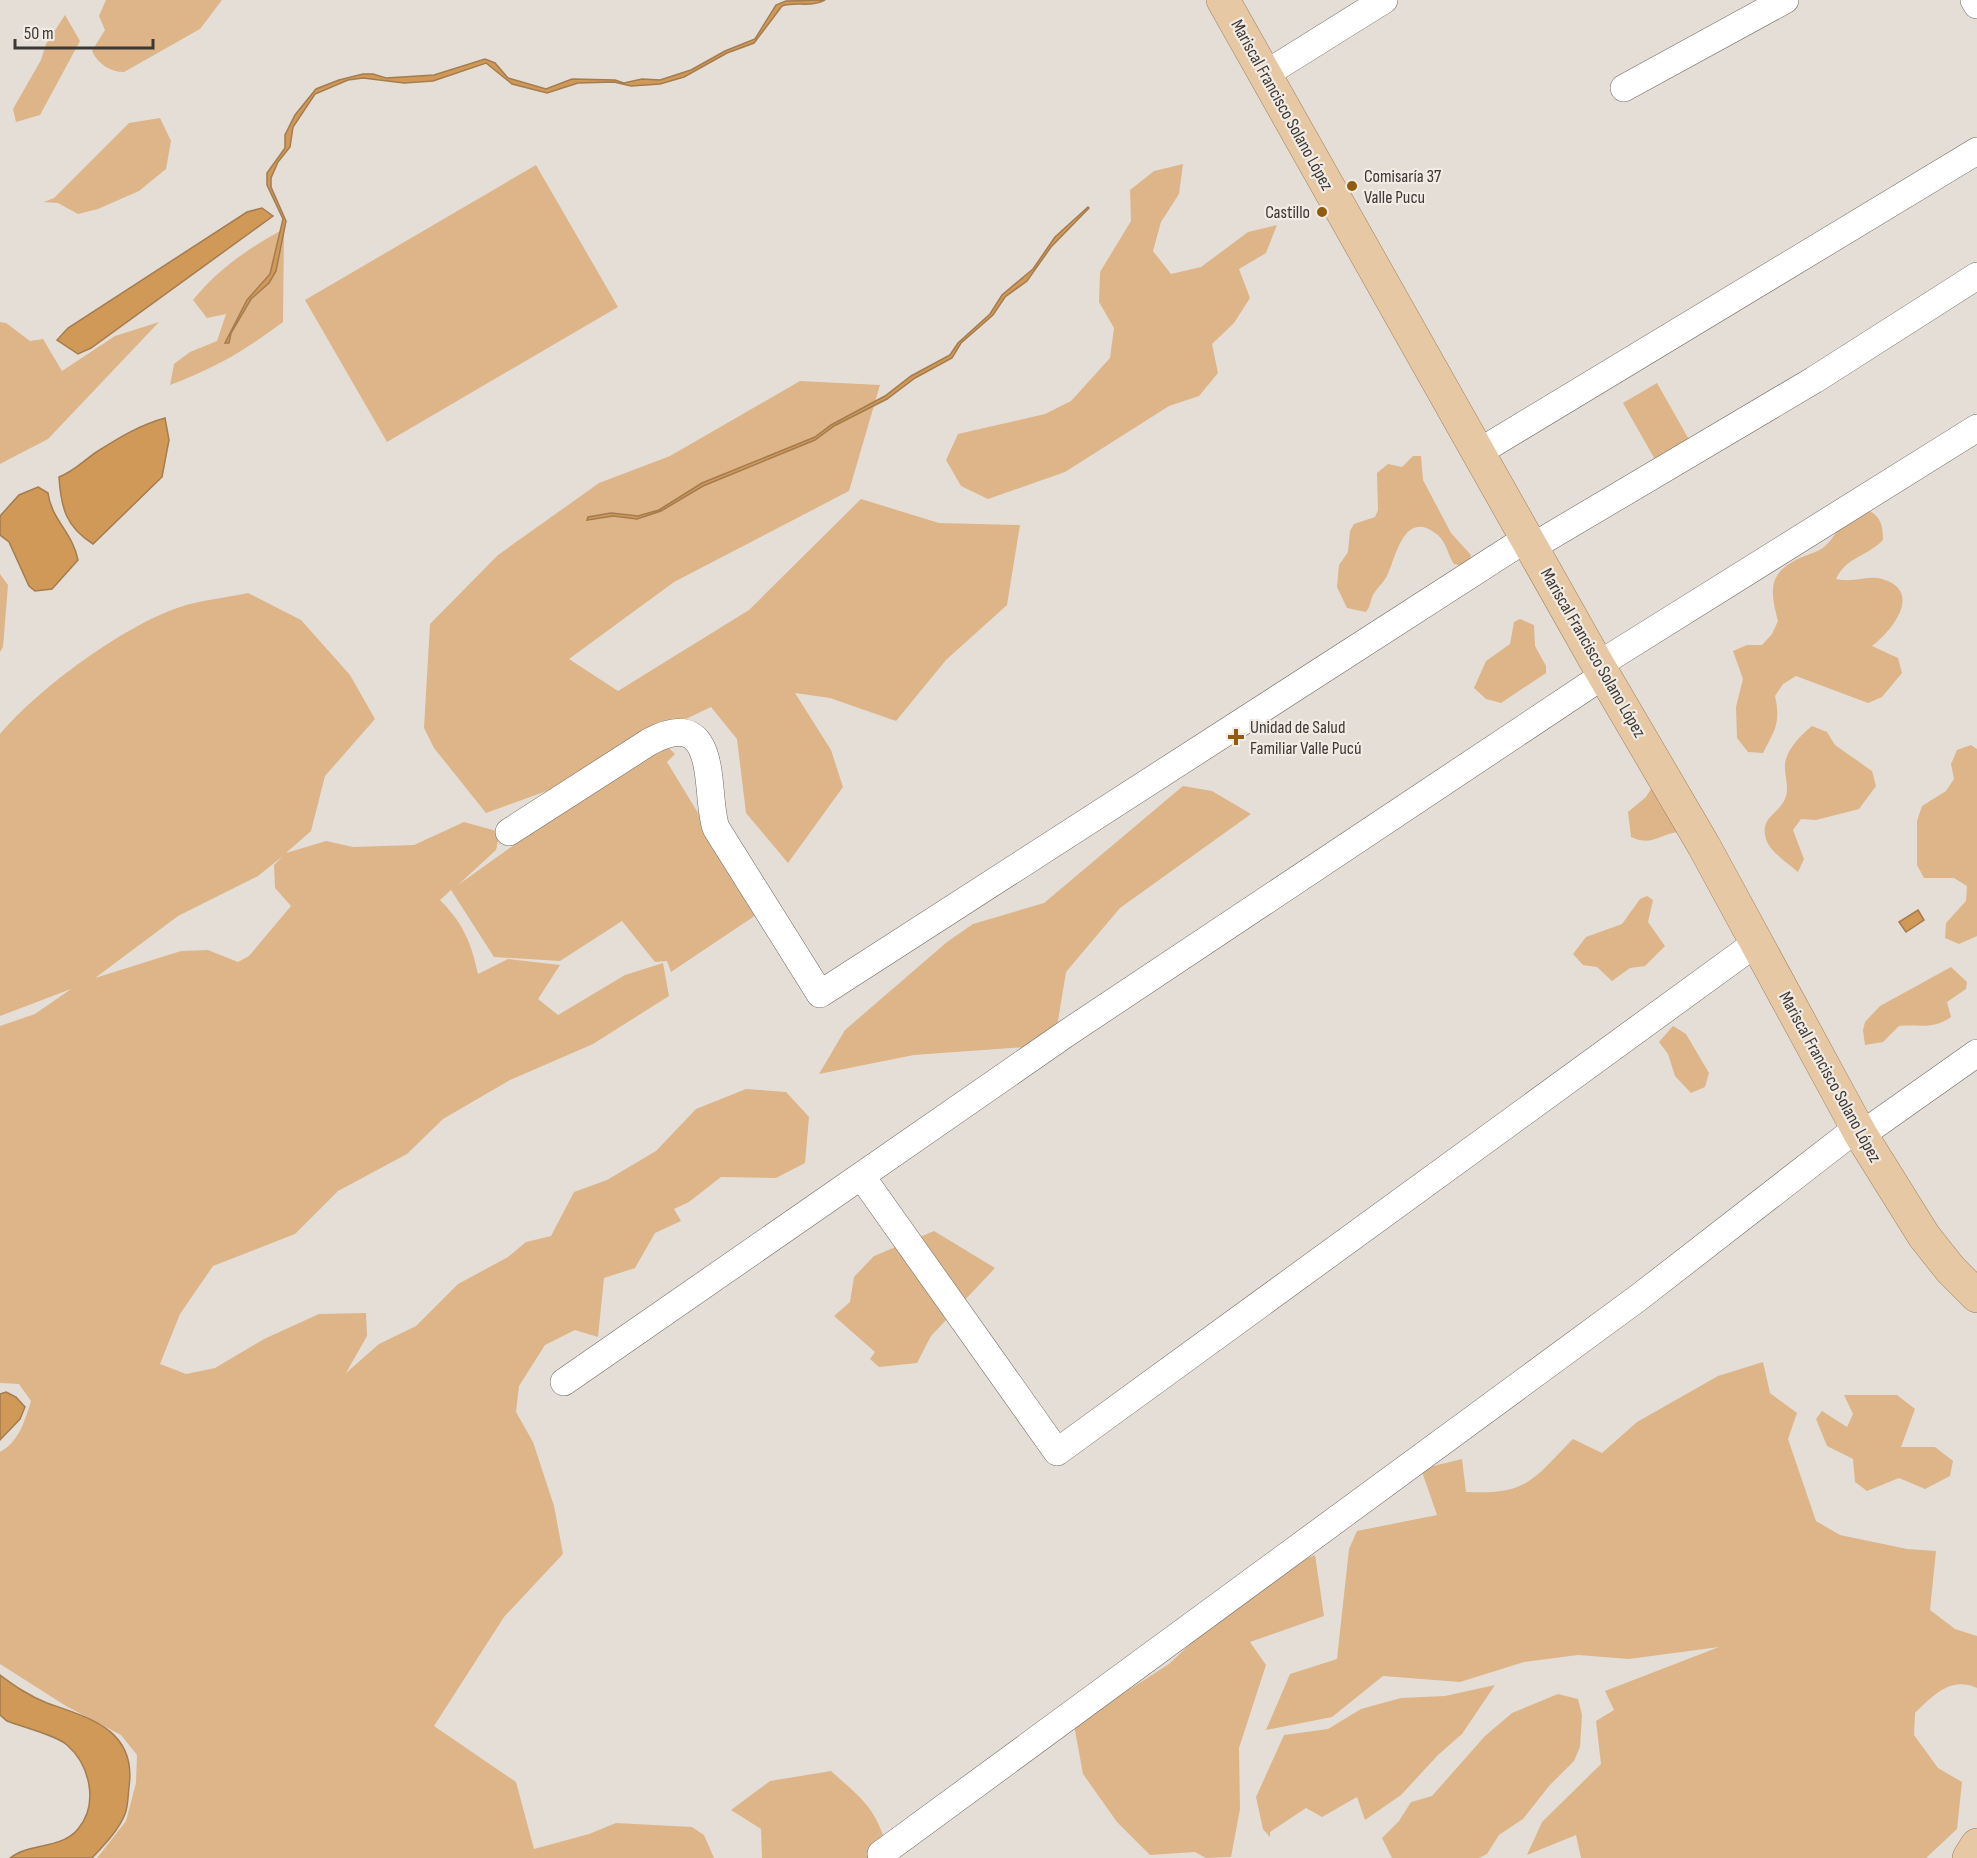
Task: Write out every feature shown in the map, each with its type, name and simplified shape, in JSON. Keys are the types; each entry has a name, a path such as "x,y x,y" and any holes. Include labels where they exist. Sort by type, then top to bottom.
{"main road":[{"name":"Mariscal Francisco Solano López","path":"1223,0 1601,670 1704,846 1859,1131 1924,1236 1951,1270 1977,1296"},
{"path":"1969,1858 1977,1845"}],"street":[{"path":"1264,75 1384,0"},
{"path":"1624,88 1785,0"},
{"path":"1974,0 1977,5"},
{"path":"1479,452 1977,151"},
{"path":"509,832 663,734 673,732 688,736 701,749 709,769 712,817 716,828 820,994 1529,542 1814,380 1977,277"},
{"path":"564,1382 1067,1033 1601,670 1977,428"},
{"path":"862,1177 1057,1452 1756,944"},
{"path":"881,1854 1638,1298 1859,1131 1977,1053"}],"shaded area":[{"path":"106,0 222,0 200,29 124,72 114,71 105,66 92,51 105,30 99,16"},
{"path":"825,0 814,4 782,6 754,43 727,53 684,77 660,84 631,86 614,82 578,83 547,93 512,84 486,63 433,81 404,83 363,78 348,80 315,94 293,127 290,147 278,162 271,178 271,187 286,221 276,271 269,283 251,299 231,333 229,343 225,343 247,300 270,274 283,219 267,185 267,173 285,148 285,135 295,115 316,89 363,74 386,78 434,75 485,59 495,63 508,78 546,89 572,79 615,80 624,83 642,79 660,80 691,70 725,51 755,39 776,5 786,1"},
{"path":"65,15 80,41 40,115 16,122 13,109 41,60 46,44"},
{"path":"160,118 171,141 166,169 139,191 98,209 78,214 58,203 44,202 54,198 129,123"},
{"path":"1183,164 1179,194 1161,222 1153,251 1171,274 1201,267 1248,232 1277,225 1266,253 1239,269 1250,298 1234,323 1212,344 1218,373 1199,396 1169,406 1065,472 988,499 961,486 946,460 958,434 1045,414 1071,401 1110,358 1114,328 1099,302 1100,272 1131,221 1130,190 1154,171"},
{"path":"536,165 618,307 387,442 305,300"},
{"path":"1088,207 1051,247 1027,281 1005,297 993,315 961,343 952,358 915,378 887,399 834,426 815,440 703,486 661,511 637,519 613,516 587,520 588,517 611,513 638,516 659,510 702,483 815,437 831,425 885,396 911,376 950,355 958,343 990,314 1002,295 1033,269 1055,237"},
{"path":"262,208 273,216 91,348 78,354 57,340 68,328 247,212"},
{"path":"284,229 283,322 229,358 170,385 174,364 190,352 217,341 226,314 207,318 193,300 213,278 235,260"},
{"path":"0,322 6,323 30,341 43,339 62,371 115,336 159,322 48,439 0,464"},
{"path":"800,381 880,385 849,491 674,582 569,659 618,691 749,610 861,499 939,523 1020,525 1007,605 946,660 896,721 830,698 795,693 831,750 843,787 788,863 746,813 737,739 711,707 631,745 566,784 486,813 434,748 424,728 430,624 498,555 599,483 670,456"},
{"path":"1657,383 1691,443 1657,463 1623,403"},
{"path":"165,418 169,440 162,477 93,544 71,524 61,498 59,477 70,472 122,436"},
{"path":"1413,456 1421,456 1423,480 1451,533 1471,555 1469,563 1462,566 1454,564 1439,536 1424,527 1416,527 1409,531 1403,539 1387,576 1373,595 1366,612 1347,608 1337,587 1339,565 1348,552 1350,531 1354,524 1375,517 1378,510 1377,473 1388,464 1402,467"},
{"path":"38,487 48,493 53,511 72,542 78,560 52,589 35,591 29,586 9,542 0,535 0,516 19,495"},
{"path":"1860,505 1878,518 1882,527 1883,540 1851,561 1840,571 1836,579 1882,579 1894,585 1901,592 1903,602 1895,621 1872,646 1898,658 1902,673 1882,697 1868,703 1796,676 1783,684 1775,696 1776,726 1763,753 1748,752 1737,738 1736,707 1743,679 1733,651 1747,645 1762,645 1772,634 1778,621 1773,590 1778,575 1791,563 1816,552 1830,542 1847,515"},
{"path":"0,574 8,585 3,647 0,652"},
{"path":"248,593 301,620 350,675 375,719 325,776 311,831 286,853 326,841 353,847 414,845 464,822 500,832 496,850 458,885 661,740 675,754 667,762 759,913 671,972 667,961 655,962 622,921 560,961 494,957 451,890 440,900 455,917 465,934 478,974 508,959 560,965 538,999 558,1015 625,975 663,963 669,996 593,1044 510,1080 443,1119 407,1154 338,1191 295,1234 213,1266 180,1314 160,1364 186,1374 215,1368 264,1339 319,1314 366,1313 367,1336 346,1373 379,1344 416,1326 458,1284 508,1257 526,1242 551,1236 574,1192 607,1180 656,1151 696,1109 746,1089 786,1092 809,1117 805,1163 776,1178 721,1177 689,1202 674,1209 681,1221 655,1233 635,1268 604,1278 598,1337 575,1330 545,1345 519,1386 516,1412 533,1442 554,1506 563,1554 504,1617 434,1726 516,1782 534,1849 589,1834 616,1823 692,1827 704,1835 714,1858 97,1858 126,1821 136,1783 137,1755 121,1735 66,1706 0,1664 0,1452 7,1448 17,1436 31,1401 19,1384 0,1383 0,1026 35,1014 71,989 0,1016 0,734 37,697 59,679 83,660 133,628 180,607","holes":["283,856 274,865 275,888 291,906 249,956 238,962 208,950 181,951 95,978 178,916 258,876"]},
{"path":"1520,619 1534,625 1535,646 1546,666 1546,673 1501,703 1486,699 1474,688 1486,661 1510,644 1514,622"},
{"path":"1812,726 1827,732 1835,745 1872,771 1876,786 1859,809 1816,820 1801,819 1793,830 1804,859 1798,872 1768,844 1765,825 1786,796 1786,758 1799,738"},
{"path":"1971,745 1977,749 1977,936 1959,944 1945,938 1946,923 1966,901 1967,886 1954,878 1924,878 1917,865 1917,821 1922,806 1946,791 1954,779 1951,764 1957,750"},
{"path":"1654,784 1679,832 1645,841 1639,840 1631,837 1628,812 1646,797"},
{"path":"1183,786 1212,791 1251,814 1120,908 1066,972 1054,1045 914,1055 819,1074 845,1030 947,942 973,924 1044,903"},
{"path":"1647,896 1653,900 1648,922 1665,946 1645,966 1630,968 1612,981 1597,967 1583,965 1573,954 1586,937 1622,924 1640,899"},
{"path":"1918,910 1924,920 1906,932 1899,922"},
{"path":"1951,967 1967,982 1966,989 1947,1002 1951,1017 1938,1024 1899,1026 1883,1042 1865,1045 1863,1030 1865,1022 1880,1006"},
{"path":"1673,1026 1686,1034 1709,1073 1705,1087 1691,1093 1675,1076 1668,1054 1659,1042"},
{"path":"934,1231 995,1268 931,1336 917,1363 879,1367 870,1359 875,1352 834,1316 850,1302 854,1277 874,1256"},
{"path":"1763,1362 1770,1393 1797,1413 1788,1439 1816,1521 1840,1535 1907,1549 1936,1551 1930,1610 1955,1629 1977,1636 1977,1688 1958,1684 1950,1686 1935,1694 1915,1713 1914,1735 1938,1768 1962,1782 1957,1829 1926,1858 1581,1858 1576,1835 1527,1855 1542,1822 1601,1764 1596,1721 1614,1710 1605,1691 1719,1647 1629,1659 1578,1655 1524,1662 1460,1682 1383,1676 1332,1717 1266,1730 1290,1674 1337,1659 1349,1549 1357,1531 1437,1515 1421,1469 1462,1459 1466,1492 1503,1491 1516,1487 1537,1475 1573,1439 1602,1453 1637,1422 1718,1376"},
{"path":"6,1392 16,1397 25,1407 20,1419 0,1440 0,1394"},
{"path":"1844,1395 1897,1395 1915,1409 1901,1447 1935,1447 1953,1461 1950,1476 1925,1489 1899,1478 1867,1491 1855,1482 1853,1459 1827,1446 1816,1419 1822,1411 1847,1427 1853,1414"},
{"path":"1315,1555 1324,1616 1250,1642 1266,1665 1239,1748 1240,1809 1231,1857 1206,1858 1195,1852 1150,1855 1117,1822 1083,1774 1074,1725 1169,1664 1221,1615 1276,1571"},
{"path":"0,1675 34,1697 94,1721 118,1739 126,1752 130,1768 126,1811 115,1832 92,1858 10,1858 26,1850 63,1840 71,1835 84,1819 90,1797 86,1774 75,1753 67,1745 47,1735 7,1721 0,1715"},
{"path":"1495,1685 1462,1734 1438,1755 1401,1795 1365,1820 1357,1797 1322,1817 1306,1808 1270,1832 1270,1837 1263,1829 1256,1797 1284,1735 1328,1729 1361,1709 1401,1698 1445,1696"},
{"path":"1558,1694 1578,1699 1582,1715 1580,1747 1574,1761 1549,1786 1523,1819 1499,1835 1487,1854 1479,1858 1392,1858 1382,1838 1399,1821 1411,1802 1432,1796 1485,1736 1512,1713"},
{"path":"831,1771 869,1808 880,1828 890,1858 762,1858 761,1829 731,1810 770,1781"}],"place":[{"name":"Comisaría 37 Valle Pucu","path":"1352,186"},
{"name":"Castillo","path":"1322,212"},
{"name":"Unidad de Salud Familiar Valle Pucú","path":"1236,737"}]}
